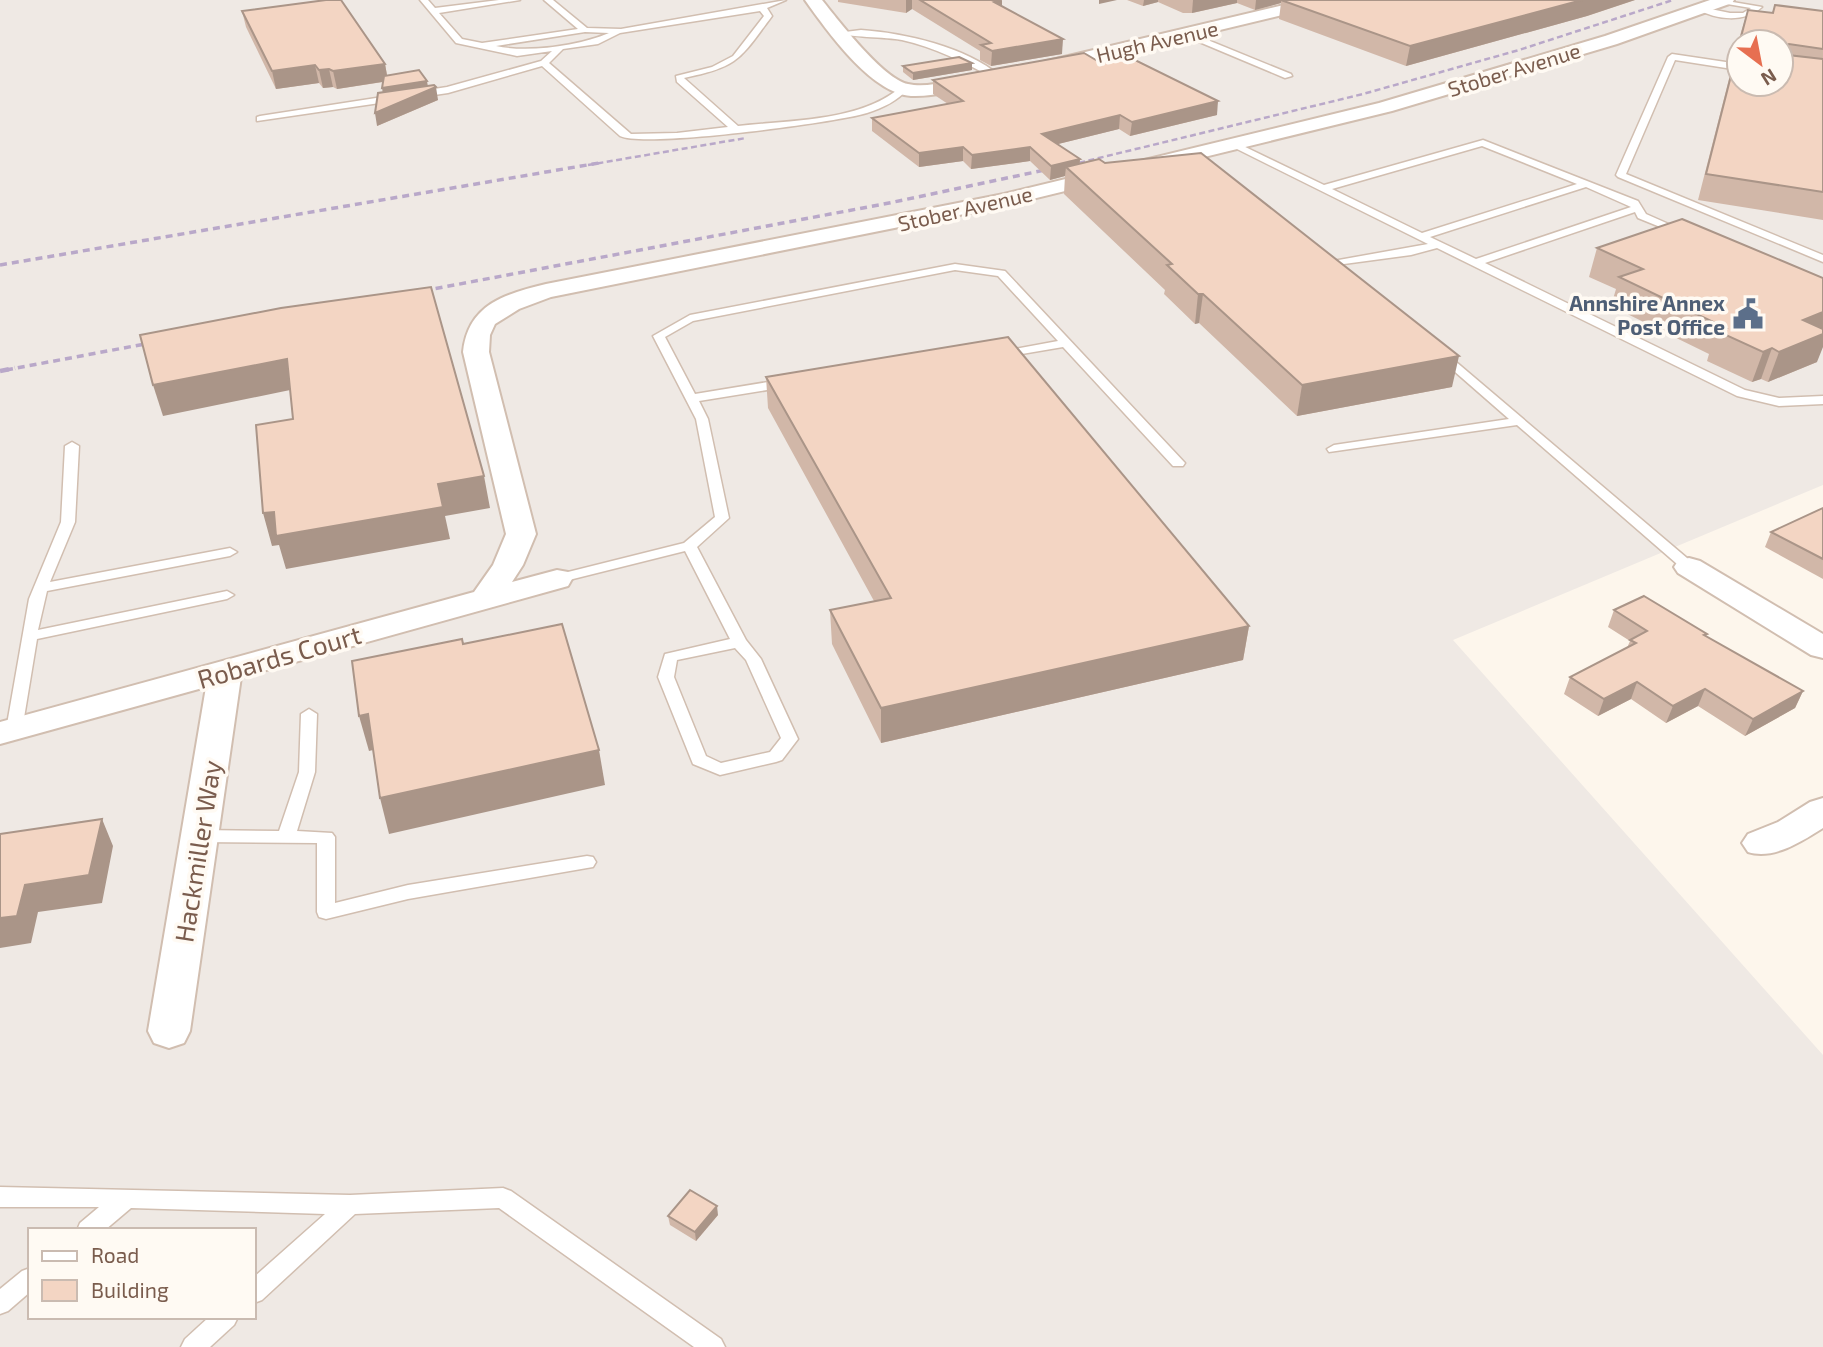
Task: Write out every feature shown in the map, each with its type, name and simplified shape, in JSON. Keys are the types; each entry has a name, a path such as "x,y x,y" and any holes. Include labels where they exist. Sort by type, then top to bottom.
{"street":[{"path":"813,0 893,86 923,89 1002,75"},
{"name":"Hugh Avenue","path":"1031,69 1326,0"},
{"name":"Stober Avenue","path":"486,598 508,565 521,534 476,352 477,335 482,322 521,299 897,223 1385,107 1611,40 1725,0"},
{"path":"1689,567 1823,648"},
{"name":"Robards Court","path":"7,732 557,579"},
{"name":"Hackmiller Way","path":"169,1031 225,672"},
{"path":"1760,844 1791,831 1823,811"}],"lane":[{"path":"424,0 459,41 517,53 595,42 621,31"},
{"path":"434,11 516,0"},
{"path":"548,0 585,30"},
{"path":"481,46 585,30 621,31 761,8 782,0"},
{"path":"1701,9 1739,17 1750,15 1762,8 1725,0"},
{"path":"735,128 680,80 680,76 715,68 736,58 768,16 761,8"},
{"path":"841,33 867,30 904,37 1002,75"},
{"path":"1188,34 1288,76"},
{"path":"260,119 448,90 544,63 560,47"},
{"path":"1725,65 1672,57 1622,175 1823,259"},
{"path":"544,63 629,137 677,136 846,116 873,110 891,102 904,89"},
{"path":"1322,188 1483,143 1633,203 1642,216 1693,237"},
{"path":"1232,144 1741,393 1779,402 1823,400"},
{"path":"1188,155 1209,167"},
{"path":"1419,237 1586,184"},
{"path":"1475,263 1637,208"},
{"path":"1322,256 1338,268 1437,245"},
{"path":"557,579 689,547 722,518 702,419 659,336 690,318 955,267 1001,273 1178,463"},
{"path":"989,358 1066,343"},
{"path":"1431,344 1689,567"},
{"path":"691,398 798,381"},
{"path":"1334,449 1520,421"},
{"path":"7,732 36,599 68,522 72,446"},
{"path":"689,547 739,642 753,659 790,739 776,756 720,769 699,760 666,677 670,657 739,642"},
{"path":"41,588 230,552"},
{"path":"30,636 227,595"},
{"path":"286,837 307,772 309,715"},
{"path":"199,836 326,837 326,912 408,891 587,862"},
{"path":"0,1197 350,1205 502,1198 712,1347"},
{"path":"90,1228 127,1198"},
{"path":"256,1290 350,1205"},
{"path":"0,1303 28,1280"},
{"path":"193,1347 224,1319"}],"shaded area":[{"path":"0,0 1823,0 1823,485 1453,640 1823,1055 1823,1347 0,1347"}],"building":[{"path":"341,0 385,64 333,71 319,70 315,65 272,71 242,11"},
{"path":"920,0 1001,0 994,2 1063,39 992,51 981,45 991,43"},
{"path":"1281,0 1582,0 1410,46"},
{"path":"1775,5 1823,11 1823,49 1795,45 1795,28 1743,28 1748,10 1773,13"},
{"path":"1084,53 1101,63 1129,57 1218,101 1132,122 1120,115 1042,134 1080,159 1051,166 1030,147 972,155 963,147 919,153 872,118 963,101 933,80"},
{"path":"1795,56 1823,59 1823,192 1706,174 1725,98 1795,98"},
{"path":"959,57 972,63 913,73 903,66"},
{"path":"419,70 427,81 382,88 384,76"},
{"path":"434,85 436,87 375,113 378,93"},
{"path":"1201,153 1459,356 1302,385 1203,294 1198,294 1167,265 1172,264 1066,167 1099,159 1105,163"},
{"name":"Annshire Annex Post Office","path":"1682,219 1823,278 1823,312 1803,320 1823,329 1823,334 1779,352 1772,348 1763,352 1717,331 1726,328 1619,277 1643,269 1597,248"},
{"path":"431,287 484,476 438,484 443,507 276,536 274,512 263,513 256,425 293,419 287,359 153,385 140,335 281,308"},
{"path":"1008,337 1249,626 881,708 830,610 891,598 766,377"},
{"path":"1823,508 1823,559 1771,532"},
{"path":"1644,596 1707,634 1704,635 1803,691 1753,719 1705,689 1673,706 1637,682 1604,699 1570,677 1636,643 1630,640 1647,631 1614,610"},
{"path":"562,624 599,750 380,798 368,714 359,716 352,661 462,639 463,644"},
{"path":"102,819 89,875 25,885 17,916 0,918 0,834"},
{"path":"690,1190 717,1206 695,1232 668,1216"}],"railway":[{"path":"1070,165 1363,94 1519,50 1673,0"},
{"path":"588,165 746,138"},
{"path":"0,265 599,163"},
{"path":"412,293 889,203 1078,163"},
{"path":"6,370 161,341"},
{"path":"0,371 15,368"}],"place":[{"name":"Annshire Annex Post Office","path":"1748,314"}]}
